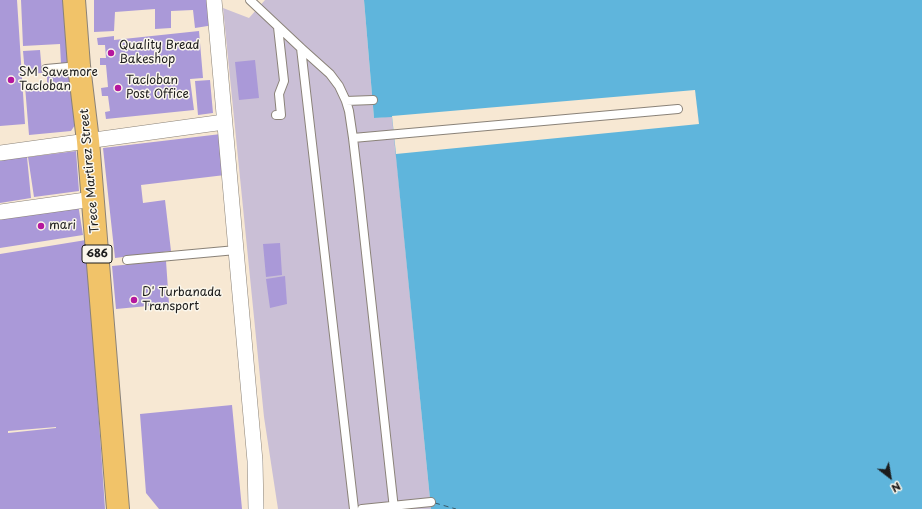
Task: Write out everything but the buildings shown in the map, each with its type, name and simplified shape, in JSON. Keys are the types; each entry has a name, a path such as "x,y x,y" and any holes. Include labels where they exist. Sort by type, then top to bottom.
{"main road":[{"name":"Trece Martirez Street","path":"74,0 79,66 88,141 118,509"}],"street":[{"path":"214,0 255,461 256,509"},
{"path":"0,153 224,122"},
{"path":"0,212 93,199"}],"lane":[{"path":"250,0 300,48 330,74 339,86 349,111 393,507"},
{"path":"276,115 281,115 279,94 284,81 278,27"},
{"path":"300,48 354,509"},
{"path":"46,69 79,66"},
{"path":"346,101 373,100"},
{"path":"353,138 678,109"},
{"path":"127,260 236,250"},
{"path":"362,509 431,502"}],"shaded area":[{"path":"265,0 364,0 374,118 695,90 396,155 431,509 278,509 264,417 223,8 249,18"}],"water":[{"path":"364,0 922,0 922,509 431,509 392,117 374,118"}],"pier":[{"path":"695,90 699,124 396,154 392,116"}],"ferry route":[{"path":"435,503 456,509"}],"place":[{"name":"Quality Bread Bakeshop","path":"111,53"},
{"name":"SM Savemore Tacloban","path":"11,80"},
{"name":"Tacloban Post Office","path":"118,88"},
{"name":"mari","path":"41,226"},
{"name":"D' Turbanada Transport","path":"134,300"}]}
